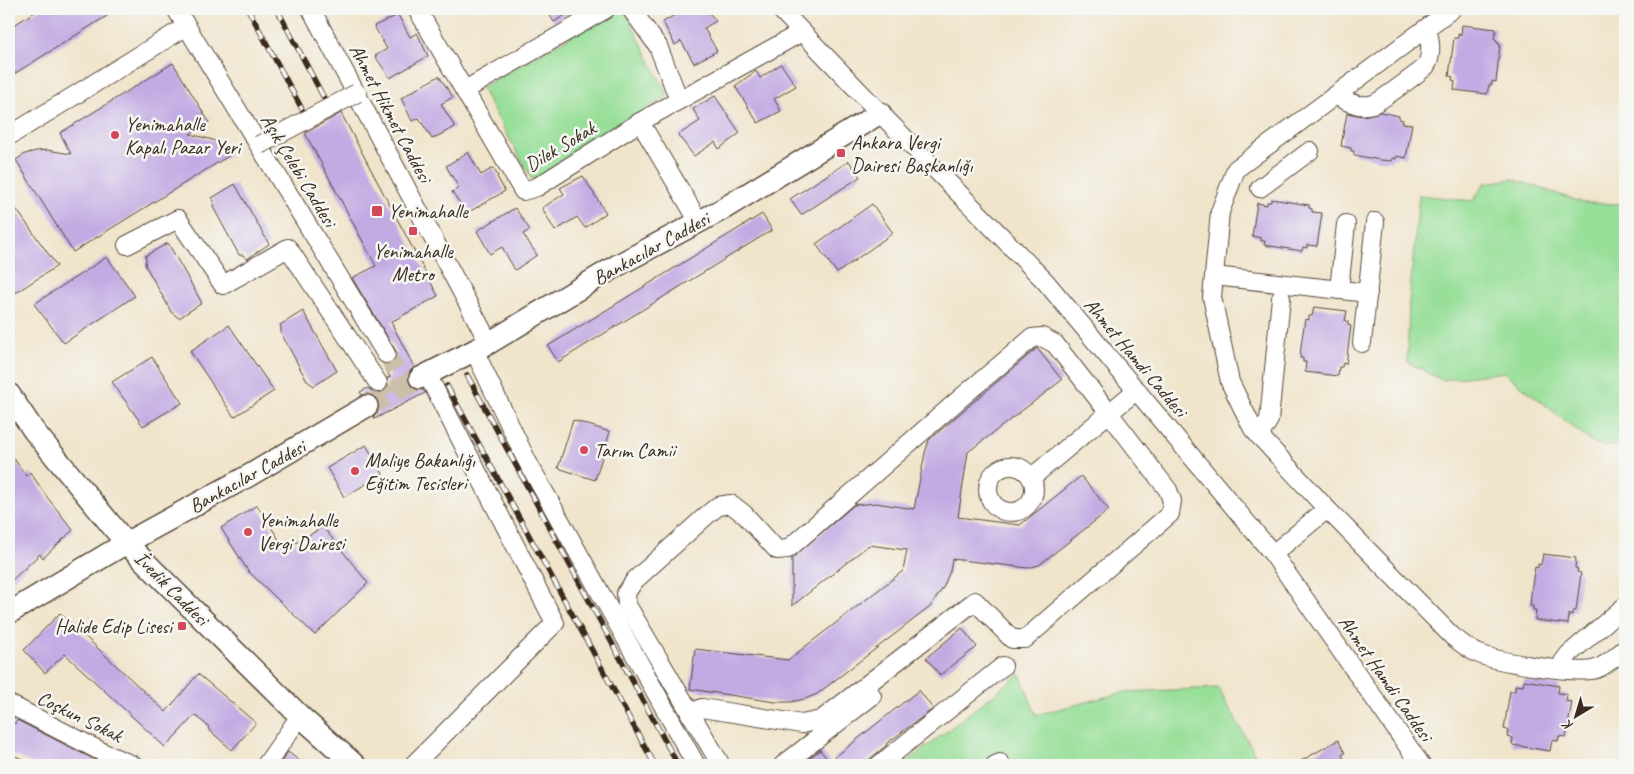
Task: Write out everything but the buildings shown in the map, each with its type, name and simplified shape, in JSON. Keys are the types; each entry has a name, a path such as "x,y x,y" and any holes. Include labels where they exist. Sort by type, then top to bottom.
{"main road":[{"name":"Bankacılar Caddesi","path":"423,376 481,347 618,266 699,222 880,112"},
{"name":"İvedik Caddesi","path":"9,394 34,431 126,543 300,716 355,765"},
{"name":"Bankacılar Caddesi","path":"9,613 126,543 250,476 367,406"}],"street":[{"name":"Aşık Çelebi Caddesi","path":"176,9 386,354"},
{"name":"Dilek Sokak","path":"417,9 523,191 536,187 640,122 802,32"},
{"path":"465,90 606,9"},
{"path":"631,9 658,46 679,100"},
{"name":"Ahmet Hamdi Caddesi","path":"780,9 1045,281 1272,554 1421,765"},
{"path":"1452,9 1236,170 1220,212 1212,297 1230,382 1253,429 1259,436 1327,509 1452,636 1466,647 1491,658 1527,665 1594,669 1602,666 1625,649"},
{"name":"Ahmet Hikmet Caddesi","path":"317,11 481,347 526,458 696,765"},
{"path":"9,136 186,26"},
{"path":"1336,95 1347,102 1360,105 1373,104 1426,67 1431,54 1427,28"},
{"path":"259,145 356,93"},
{"path":"640,122 699,222"},
{"path":"1267,146 1285,168"},
{"path":"1260,188 1310,151"},
{"path":"126,245 178,218 223,285 288,248 378,383"},
{"path":"1362,343 1375,222"},
{"path":"1339,290 1346,224"},
{"path":"1214,276 1368,293"},
{"path":"1259,436 1269,420 1281,298"},
{"path":"690,714 702,708 802,724 821,720 976,601 1012,639 1025,639 1170,514 1172,501 1168,490 1055,344 1042,337 1032,338 788,549 777,550 744,514 731,504 718,506 635,580 626,593 627,605 690,714 720,765"},
{"path":"413,765 555,623 423,376"},
{"path":"1031,478 1136,390"},
{"path":"1272,554 1327,509"},
{"path":"1562,668 1563,662 1569,654 1625,606"},
{"path":"879,765 1003,666"},
{"path":"783,765 908,668"},
{"name":"Coşkun Sokak","path":"9,704 106,754 133,765"},
{"path":"266,765 300,716"},
{"path":"995,765 1000,763 1001,765"}],"green space":[{"path":"618,9 624,9 668,96 533,181 481,88"},
{"path":"1513,179 1584,203 1625,204 1625,441 1614,446 1594,444 1504,372 1442,380 1407,362 1409,303 1419,195 1473,201 1485,183"},
{"path":"1020,674 1036,715 1125,692 1218,688 1261,765 903,765"}],"tunnel":[{"path":"386,354 406,385"},
{"path":"367,406 420,378"},
{"path":"378,383 387,395"}],"railway":[{"path":"248,9 302,109"},
{"path":"277,9 324,98"},
{"path":"467,375 678,765"},
{"path":"447,386 655,765"}],"place":[{"name":"Yenimahalle Kapalı Pazar Yeri","path":"115,135"},
{"name":"Ankara Vergi Dairesi Başkanlığı","path":"841,153"},
{"name":"Yenimahalle","path":"377,211"},
{"name":"Yenimahalle Metro","path":"413,231"},
{"name":"Tarım Camii","path":"584,450"},
{"name":"Maliye Bakanlığı Eğitim Tesisleri","path":"355,471"},
{"name":"Yenimahalle Vergi Dairesi","path":"248,532"},
{"name":"Halide Edip Lisesi","path":"182,626"}]}
